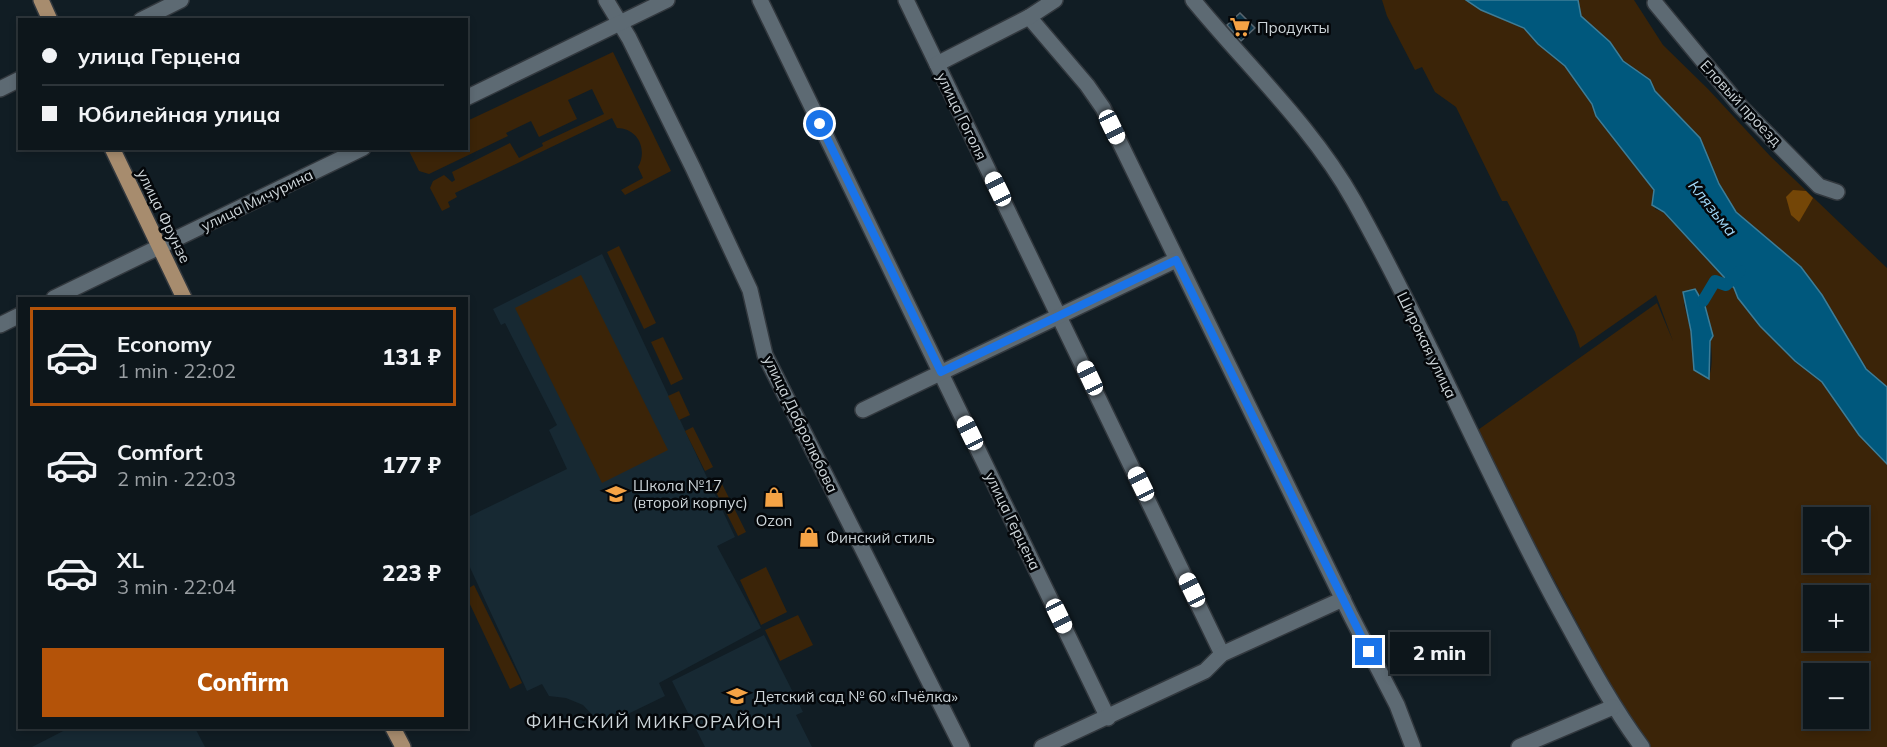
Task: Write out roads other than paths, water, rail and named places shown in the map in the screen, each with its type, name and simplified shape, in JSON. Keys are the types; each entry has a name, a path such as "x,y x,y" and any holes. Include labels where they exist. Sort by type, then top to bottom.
{"main road":[{"path":"41,0 49,18"},
{"name":"улица Фрунзе","path":"113,150 184,297"},
{"path":"394,729 403,747"}],"street":[{"path":"145,18 181,0"},
{"name":"улица Добролюбова","path":"606,0 620,23 693,168 750,290 765,355 962,747"},
{"path":"468,97 667,0"},
{"name":"улица Герцена","path":"760,0 1108,718"},
{"name":"улица Гоголя","path":"906,0 1222,654"},
{"path":"937,64 1029,18 1055,0"},
{"name":"Широкая улица","path":"1192,0 1318,146 1353,200 1420,329 1526,547 1616,712 1642,747"},
{"name":"Еловый проезд","path":"1655,3 1741,107 1819,186 1837,192"},
{"path":"1029,18 1087,84 1103,108 1397,705 1413,747"},
{"path":"0,89 18,80"},
{"name":"улица Мичурина","path":"56,297 359,150"},
{"path":"863,410 1176,260"},
{"path":"0,324 18,316"},
{"path":"1042,747 1205,671 1222,654 1343,599"},
{"path":"1519,747 1616,712"}],"water":[{"name":"Клязьма","path":"1466,0 1578,0 1581,16 1610,42 1623,61 1650,80 1655,91 1700,138 1719,184 1736,212 1801,267 1822,295 1866,369 1887,387 1887,464 1859,435 1822,382 1795,361 1760,326 1738,298 1734,288 1664,212 1652,205 1654,190 1596,116 1592,104 1565,66 1538,44 1524,28 1481,10"},
{"path":"1695,289 1705,306 1713,336 1710,341 1709,379 1694,370 1691,331 1683,292"}],"waterway":[{"path":"1703,301 1715,281 1726,285 1740,271"}],"place":[{"name":"Продукты","path":"1240,27"},
{"name":"Школа №17 (второй корпус)","path":"616,494"},
{"name":"Ozon","path":"774,497"},
{"name":"Финский стиль","path":"809,537"},
{"name":"Детский сад № 60 «Пчёлка»","path":"737,696"}],"district":[{"name":"ФИНСКИЙ МИКРОРАЙОН","path":"654,721"}]}
